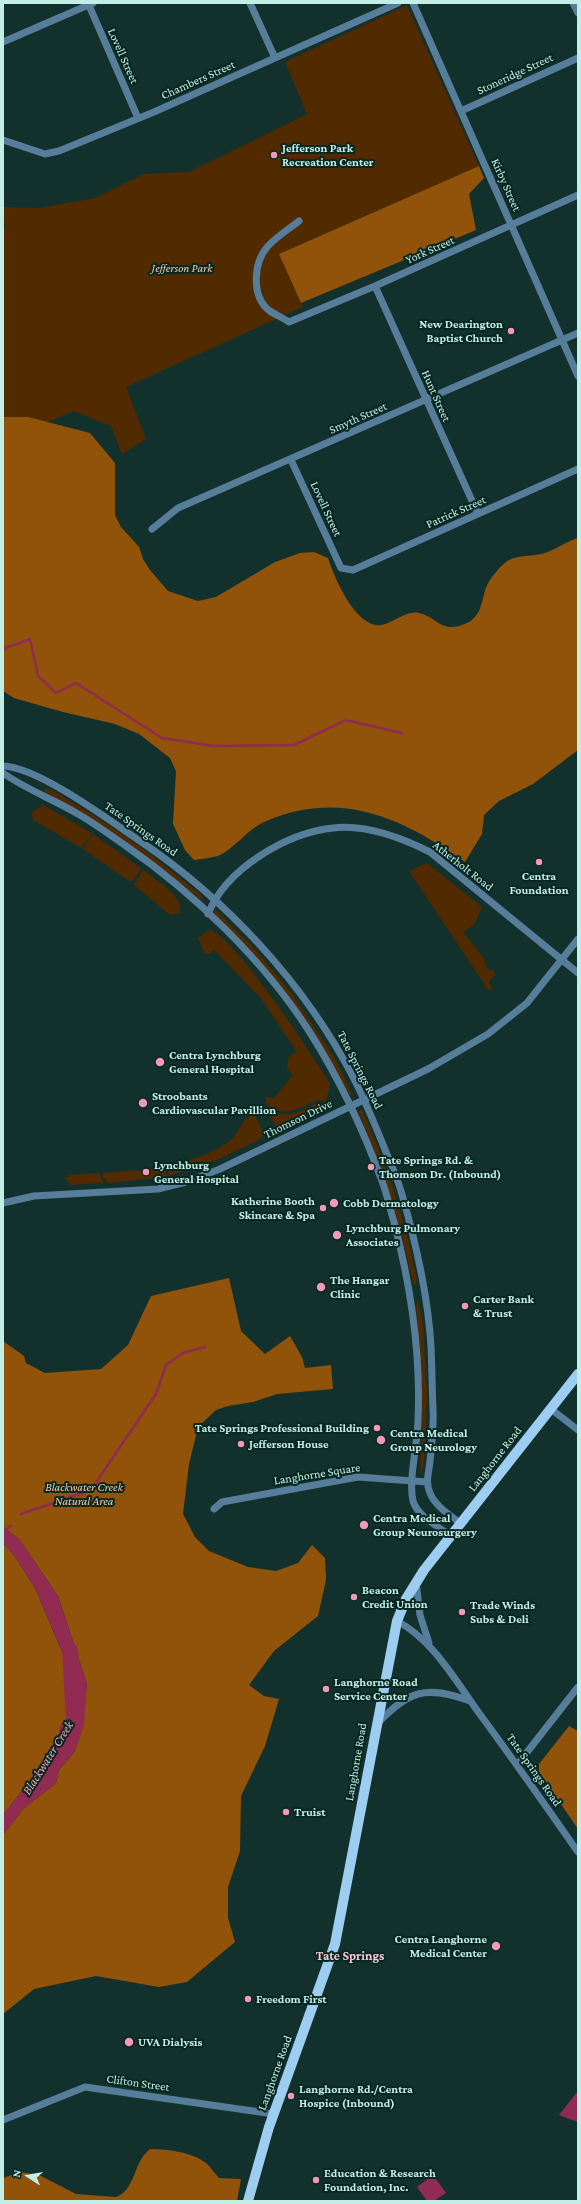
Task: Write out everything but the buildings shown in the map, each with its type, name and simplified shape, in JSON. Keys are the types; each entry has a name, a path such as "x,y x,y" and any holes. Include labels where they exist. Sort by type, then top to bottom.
{"main road":[{"name":"Langhorne Road","path":"248,2201 274,2114 335,1944 397,1621 416,1582 460,1523 578,1374"}],"street":[{"path":"250,3 275,58"},
{"name":"Chambers Street","path":"3,140 45,154 59,151 138,118 398,3"},
{"name":"Kirby Street","path":"413,3 578,376"},
{"path":"573,3 578,13"},
{"path":"3,42 90,4"},
{"name":"Lovell Street","path":"90,4 138,118"},
{"name":"Stoneridge Street","path":"461,111 578,58"},
{"name":"York Street","path":"299,221 268,247 259,260 256,275 257,292 263,303 270,311 289,322 375,286 578,195"},
{"name":"Hunt Street","path":"375,286 425,400 478,514"},
{"name":"Smyth Street","path":"152,529 178,508 291,460 578,333"},
{"name":"Lovell Street","path":"291,460 341,568"},
{"name":"Patrick Street","path":"341,568 353,570 578,469"},
{"name":"Tate Springs Road","path":"3,766 14,766 82,802 159,854 214,898 254,940 305,1000 327,1032 364,1099 401,1190 425,1292 431,1344 433,1415 427,1482 430,1495 439,1506 460,1523"},
{"name":"Tate Springs Road","path":"3,773 34,793 78,814 128,847 199,904 241,946 271,980 308,1031 351,1106 383,1183 411,1293 417,1356 418,1420 412,1482 413,1503 426,1518 451,1536"},
{"name":"Atherholt Road","path":"208,914 214,898 235,876 265,852 295,838 334,828 374,831 405,840 430,852 578,973"},
{"name":"Atherholt Road","path":"199,904 214,898"},
{"name":"Thomson Drive","path":"3,1203 34,1196 158,1189 186,1182 220,1169 428,1069 488,1034 527,1003 563,961 578,939"},
{"path":"551,1409 578,1430"},
{"name":"Langhorne Square","path":"214,1509 222,1502 358,1477 427,1482"},
{"name":"Tate Springs Road","path":"416,1582 420,1615 429,1646"},
{"name":"Tate Springs Road","path":"397,1621 411,1628 429,1646 471,1701 578,1852"},
{"path":"517,1765 578,1687"},
{"path":"376,1726 395,1706 414,1695 430,1692 449,1693 471,1701"},
{"name":"Clifton Street","path":"3,2120 85,2087 274,2114"}],"green space":[{"name":"Jefferson Park","path":"407,5 479,166 279,254 303,307 126,387 146,439 122,454 111,426 73,411 3,442 3,229 5,229 3,207 39,208 95,198 144,174 189,172 307,114 285,62"},
{"path":"479,166 484,178 469,194 476,230 301,303 279,254"},
{"path":"3,417 28,417 90,433 115,463 115,515 121,527 139,547 143,559 150,570 168,591 198,601 216,597 275,562 300,553 314,552 328,558 335,577 347,600 363,619 372,624 386,624 409,613 419,613 445,626 458,626 467,623 477,614 488,583 507,561 518,557 543,554 578,538 578,750 533,784 499,801 484,815 482,834 465,862 417,832 393,821 368,812 343,808 317,808 290,813 256,826 224,853 218,856 194,860 185,850 173,824 176,771 170,758 139,734 115,724 63,712 14,698 3,691"},
{"path":"45,788 58,793 122,834 171,870 202,896 203,899 200,899 144,856 105,829 45,792"},
{"path":"43,805 92,833 82,848 33,820 32,812"},
{"path":"93,834 142,869 133,880 129,881 83,849"},
{"path":"427,863 482,907 474,925 463,932 483,957 488,970 493,970 496,975 489,981 492,989 489,991 409,871"},
{"path":"143,870 174,895 179,902 179,913 170,915 134,885"},
{"path":"215,909 254,948 290,991 334,1057 353,1095 350,1095 321,1046 288,999 253,955 214,913"},
{"path":"209,930 220,936 235,951 292,1025 330,1084 326,1102 318,1100 287,1111 275,1110 268,1107 265,1097 274,1098 293,1075 287,1069 289,1056 297,1052 261,998 214,950 209,954 205,954 198,938"},
{"path":"317,1103 323,1104 328,1108 281,1129 275,1125 265,1107 278,1114 291,1114"},
{"path":"362,1110 378,1147 398,1203 409,1242 416,1276 416,1285 413,1284 397,1218 376,1155 359,1113 359,1111"},
{"path":"254,1114 264,1133 261,1139 217,1160 169,1176 167,1166 198,1157 227,1143 231,1140 243,1122"},
{"path":"165,1166 167,1177 108,1183 102,1176 103,1173 141,1170 142,1174 150,1173 150,1169"},
{"path":"99,1173 104,1183 70,1185 66,1179 63,1179 70,1175"},
{"name":"Blackwater Creek Natural Area","path":"229,1278 241,1331 265,1354 290,1336 302,1357 305,1368 331,1365 333,1389 277,1394 253,1402 228,1406 216,1410 198,1427 189,1464 183,1514 195,1537 209,1551 248,1567 276,1571 298,1563 312,1545 325,1558 326,1580 318,1616 274,1651 249,1685 264,1696 279,1699 265,1746 241,1796 240,1851 228,1887 228,1918 235,1942 187,1982 159,1987 96,1976 34,1989 3,2014 3,1835 23,1809 56,1783 59,1770 75,1751 87,1684 58,1596 19,1539 3,1527 3,1341 24,1356 26,1363 45,1373 101,1369 128,1345 151,1296"},
{"path":"419,1302 423,1327 427,1394 424,1466 420,1474 422,1394 416,1303"},
{"path":"3,1543 14,1555 35,1588 66,1661 79,1682 77,1705 36,1773 3,1815"},
{"path":"569,1726 578,1731 578,1829 539,1772 539,1764"},
{"path":"150,2149 171,2151 194,2156 206,2163 219,2178 241,2179 237,2201 3,2201 3,2178 21,2172 41,2176 76,2194 116,2197 126,2190 142,2158"}],"water":[{"path":"3,1527 19,1539 58,1596 87,1684 84,1725 75,1751 59,1770 56,1783 23,1809 3,1835 3,1815 36,1773 77,1705 79,1683 66,1661 35,1588 14,1555 3,1543"},
{"path":"578,2091 578,2122 559,2115"},
{"path":"433,2175 446,2193 434,2201 427,2201 417,2187"}],"waterway":[{"path":"3,649 30,639 38,676 56,693 76,683 162,738 214,746 294,745 346,720 402,733"},
{"path":"21,1514 91,1490 156,1394 166,1365 183,1353 205,1347"},
{"path":"5,1532 10,1526"},
{"name":"Blackwater Creek","path":"67,1730 74,1721 70,1650"}],"place":[{"name":"Jefferson Park Recreation Center","path":"274,155"},
{"name":"New Dearington Baptist Church","path":"511,331"},
{"name":"Centra Foundation","path":"539,862"},
{"name":"Centra Lynchburg General Hospital","path":"160,1062"},
{"name":"Stroobants Cardiovascular Pavillion","path":"143,1103"},
{"name":"Tate Springs Rd. & Thomson Dr. (Inbound)","path":"371,1167"},
{"name":"Lynchburg General Hospital","path":"146,1172"},
{"name":"Cobb Dermatology","path":"334,1203"},
{"name":"Katherine Booth Skincare & Spa","path":"323,1208"},
{"name":"Lynchburg Pulmonary Associates","path":"337,1235"},
{"name":"The Hangar Clinic","path":"321,1287"},
{"name":"Carter Bank & Trust","path":"465,1306"},
{"name":"Tate Springs Professional Building","path":"377,1428"},
{"name":"Centra Medical Group Neurology","path":"381,1440"},
{"name":"Jefferson House","path":"241,1444"},
{"name":"Centra Medical Group Neurosurgery","path":"364,1525"},
{"name":"Beacon Credit Union","path":"354,1597"},
{"name":"Trade Winds Subs & Deli","path":"462,1612"},
{"name":"Langhorne Road Service Center","path":"326,1689"},
{"name":"Truist","path":"286,1812"},
{"name":"Centra Langhorne Medical Center","path":"496,1946"},
{"name":"Freedom First","path":"248,1999"},
{"name":"UVA Dialysis","path":"129,2042"},
{"name":"Langhorne Rd./Centra Hospice (Inbound)","path":"291,2096"},
{"name":"Education & Research Foundation, Inc.","path":"316,2180"}],"district":[{"name":"Tate Springs","path":"350,1956"}]}
